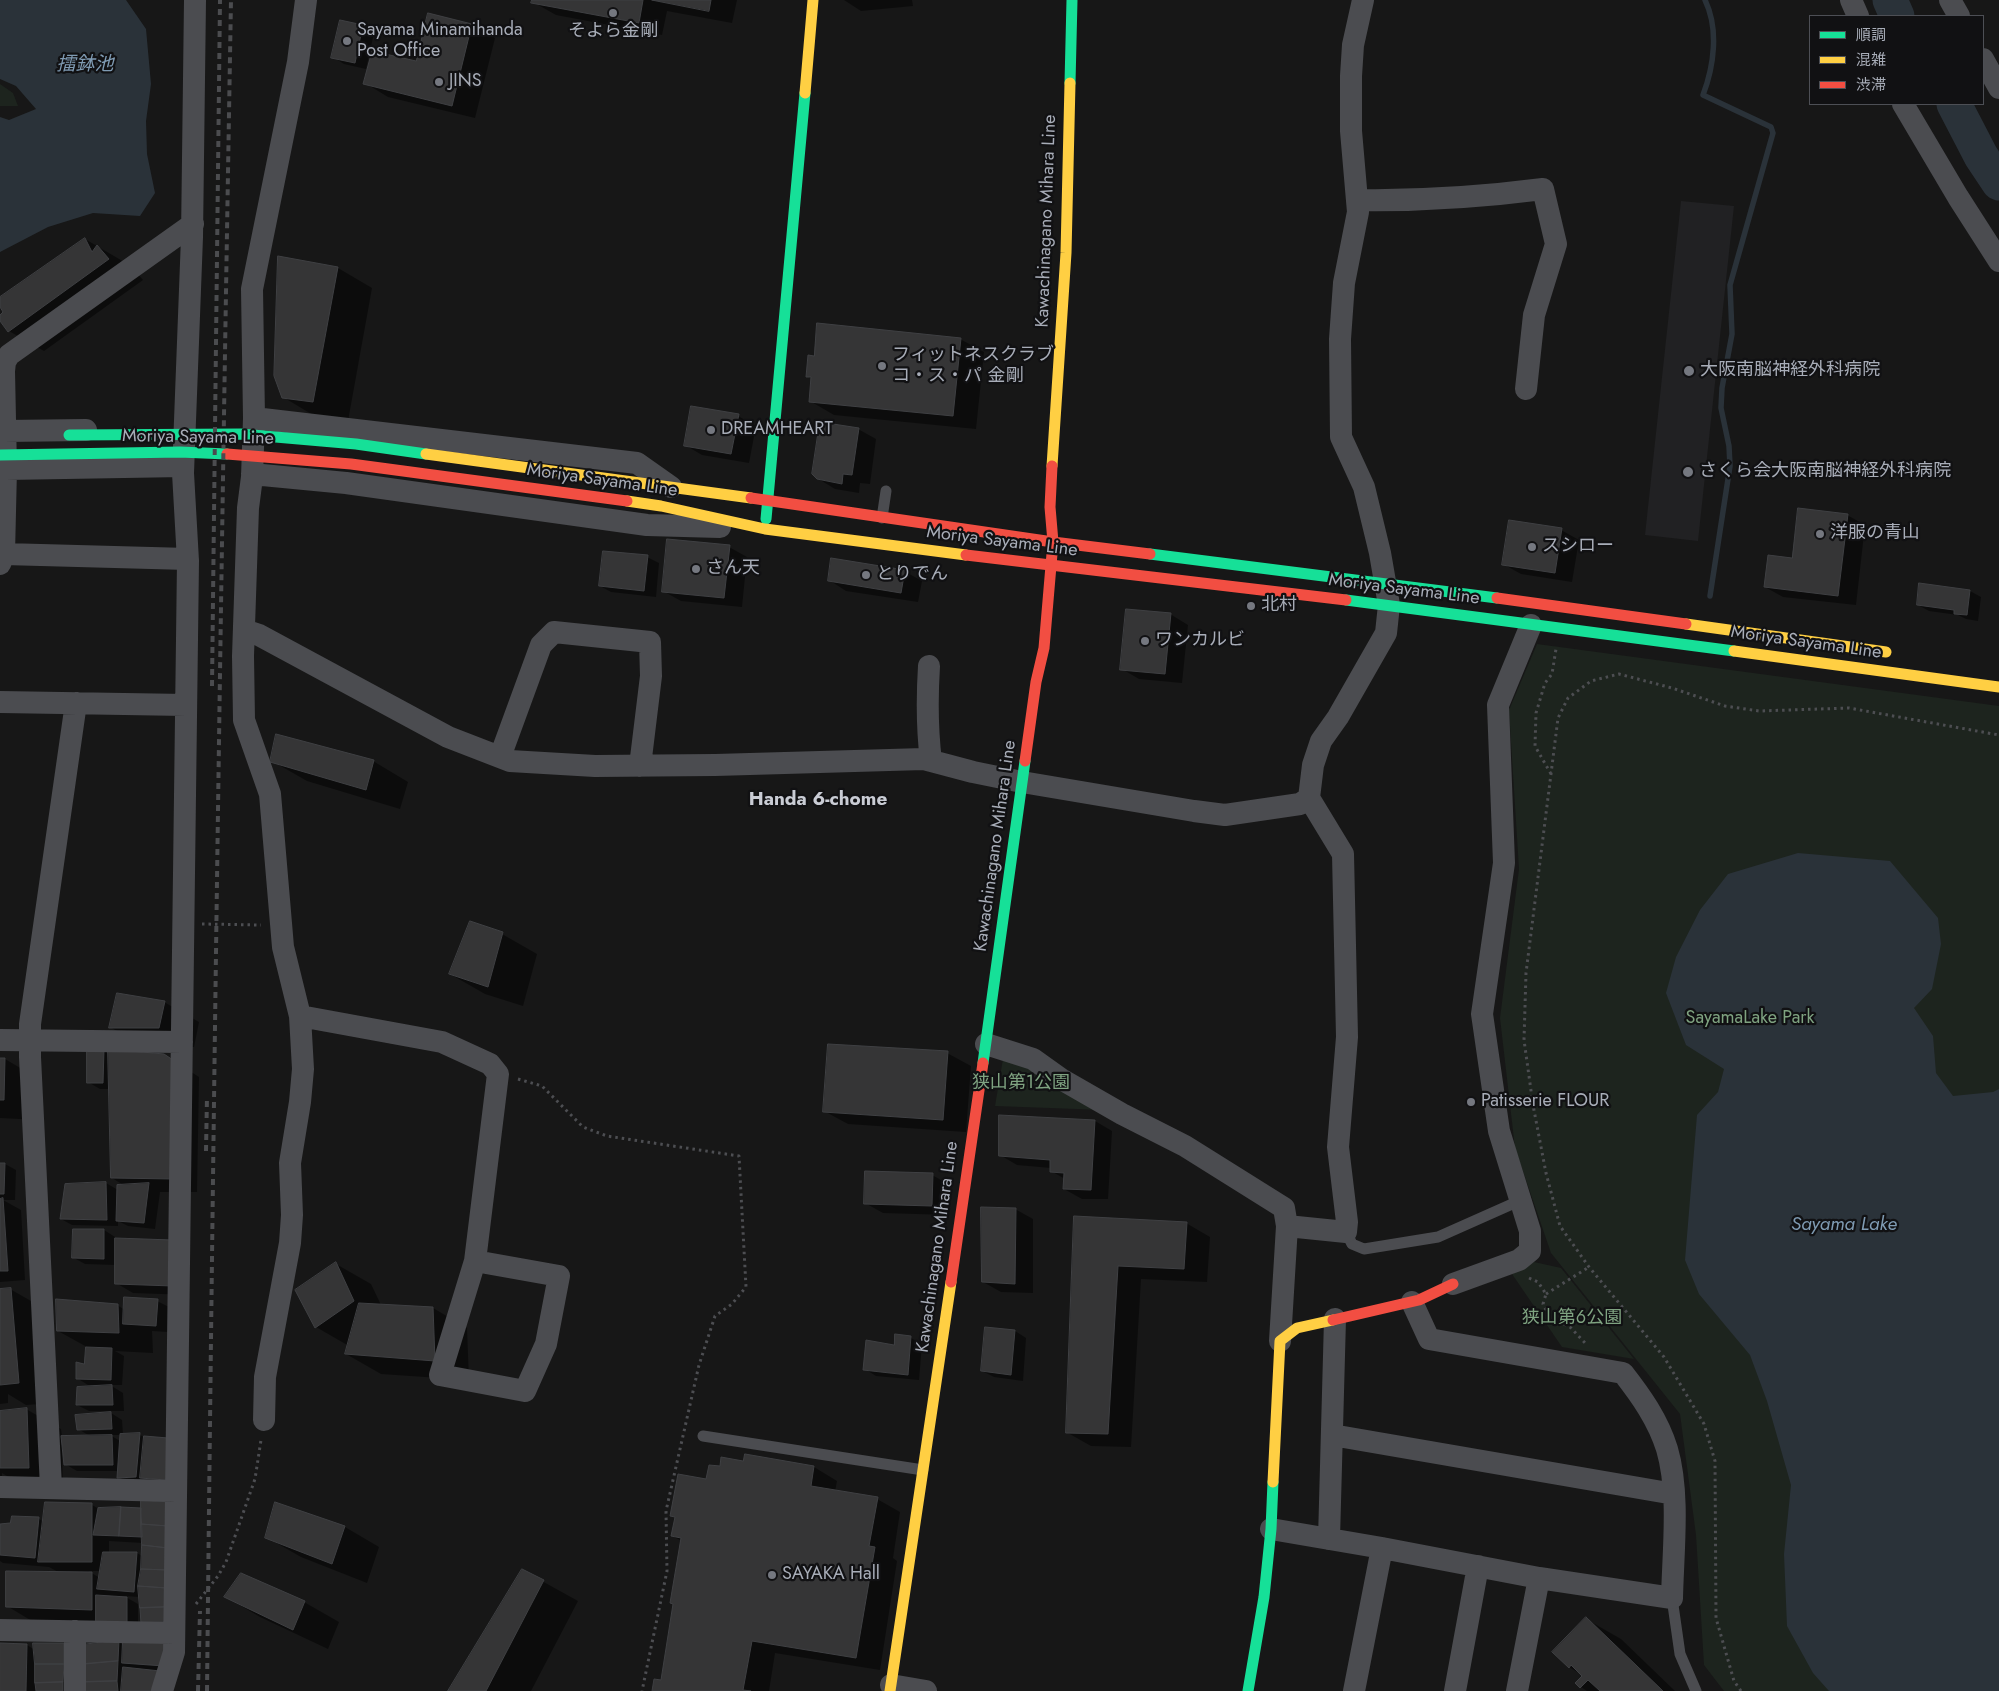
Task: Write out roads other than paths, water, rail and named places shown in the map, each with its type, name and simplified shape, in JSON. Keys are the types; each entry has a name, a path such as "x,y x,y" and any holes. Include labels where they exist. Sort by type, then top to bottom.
{"main road":[{"path":"765,529 813,0"},
{"name":"Kawachinagano Mihara Line","path":"890,1688 986,1044 1036,682 1044,648 1053,542 1050,507 1053,432 1066,253 1072,0"},
{"name":"Moriya Sayama Line","path":"2,422 179,433 298,437 403,450 767,500 1053,542 1387,594 1531,625 1999,687"},
{"name":"Moriya Sayama Line","path":"3,462 180,452 242,454 333,462 661,506 765,529 1050,566 1387,594 1894,654"},
{"path":"1248,1691 1264,1596 1271,1529 1280,1341 1297,1328 1420,1300 1453,1284"}],"street":[{"path":"162,1691 174,1652 188,559 183,466 193,224 195,0"},
{"path":"264,1420 265,1377 290,1243 292,1199 290,1163 300,1102 303,1069 300,1016 284,947 281,925 270,794 244,720 244,630 248,508 252,474 254,418 252,289 298,62 306,0"},
{"path":"1287,1226 1346,1232 1338,1147 1348,1037 1343,854 1309,798 1312,765 1321,741 1338,718 1386,632 1387,594 1364,487 1341,437 1340,339 1344,283 1358,212 1351,131 1351,76 1353,46 1363,0"},
{"path":"1851,0 1858,15"},
{"path":"1950,0 1958,15"},
{"path":"1984,61 1999,88"},
{"path":"1904,105 1999,261"},
{"path":"1357,200 1414,201 1495,195 1543,189 1556,244 1534,315 1526,389"},
{"path":"188,559 2,559 2,422 4,371 5,362 9,355 193,224"},
{"path":"254,418 638,462 671,487"},
{"path":"2,422 185,429"},
{"path":"3,462 183,466"},
{"path":"252,474 346,482 647,525 765,529"},
{"path":"1453,1284 1511,1264 1530,1251 1530,1231 1519,1201 1499,1131 1482,1014 1504,863 1498,706 1531,625"},
{"path":"244,630 259,635 448,737 510,761 640,766 924,758 973,772 1022,782 1225,815 1300,804 1309,798"},
{"path":"500,757 541,645 554,632 650,642 651,676 640,766"},
{"path":"929,666 927,708 931,760"},
{"path":"0,702 186,705"},
{"path":"52,1487 30,1024 76,703"},
{"path":"300,1016 442,1042 490,1064 498,1074 474,1261 440,1375 525,1391 546,1344 560,1276 474,1261"},
{"path":"0,1040 182,1042"},
{"path":"986,1044 1034,1058 1061,1079 1122,1114 1184,1146 1284,1208 1287,1226 1280,1341"},
{"path":"1271,1529 1538,1578 1672,1598 1674,1494 1672,1475 1666,1448 1643,1399 1623,1373 1429,1339 1412,1302"},
{"path":"1329,1539 1335,1320"},
{"path":"1332,1435 1674,1494"},
{"path":"0,1487 176,1490"},
{"path":"1354,1691 1382,1548"},
{"path":"1455,1691 1478,1566"},
{"path":"1517,1691 1538,1578"},
{"path":"0,1630 174,1633"},
{"path":"74,1631 75,1691"},
{"path":"890,1688 926,1691"}],"lane":[{"path":"882,518 886,491"},
{"path":"1346,1232 1352,1244 1364,1249 1438,1237 1519,1201"},
{"path":"704,1436 923,1470"},
{"path":"1672,1598 1680,1654 1696,1691"}],"water":[{"name":"擂鉢池","path":"0,0 126,0 146,29 151,84 146,121 147,154 155,193 140,216 93,213 48,227 0,252 0,117 9,120 36,109 16,86 0,79"},
{"name":"Sayama Lake","path":"1798,853 1890,861 1938,918 1941,944 1932,989 1914,1008 1933,1036 1936,1073 1953,1096 1993,1092 1999,1089 1999,1691 1829,1691 1813,1673 1787,1626 1784,1554 1791,1485 1767,1401 1750,1355 1699,1294 1685,1260 1697,1115 1718,1092 1724,1069 1686,1045 1666,993 1676,957 1700,910 1728,874"}],"waterway":[{"path":"1705,0 1712,23 1713,48 1710,72 1703,95 1771,127 1773,133 1730,285 1732,334 1722,388 1721,408 1729,446 1730,466 1710,596"},
{"path":"1890,0 1897,15"},
{"path":"1955,105 1981,156 1999,183"}],"railway":[{"path":"212,686 220,0"},
{"path":"207,1691 231,0"},
{"path":"206,1151 207,1096"},
{"path":"198,1691 200,1611"}],"place":[{"name":"そよら金剛","path":"613,13"},
{"name":"Sayama Minamihanda Post Office","path":"347,41"},
{"name":"JINS","path":"439,82"},
{"name":"フィットネスクラブ コ・ス・パ 金剛","path":"882,366"},
{"name":"大阪南脳神経外科病院","path":"1689,371"},
{"name":"DREAMHEART","path":"711,430"},
{"name":"さくら会大阪南脳神経外科病院","path":"1688,472"},
{"name":"洋服の青山","path":"1820,534"},
{"name":"スシロー","path":"1532,547"},
{"name":"さん天","path":"696,569"},
{"name":"とりでん","path":"866,575"},
{"name":"北村","path":"1251,606"},
{"name":"ワンカルビ","path":"1145,641"},
{"name":"Patisserie FLOUR","path":"1471,1102"},
{"name":"SAYAKA Hall","path":"772,1575"}],"district":[{"name":"Handa 6-chome","path":"818,800"}],"park label":[{"name":"SayamaLake Park","path":"1750,1019"},
{"name":"狭山第1公園","path":"1021,1084"},
{"name":"狭山第6公園","path":"1572,1319"}]}
